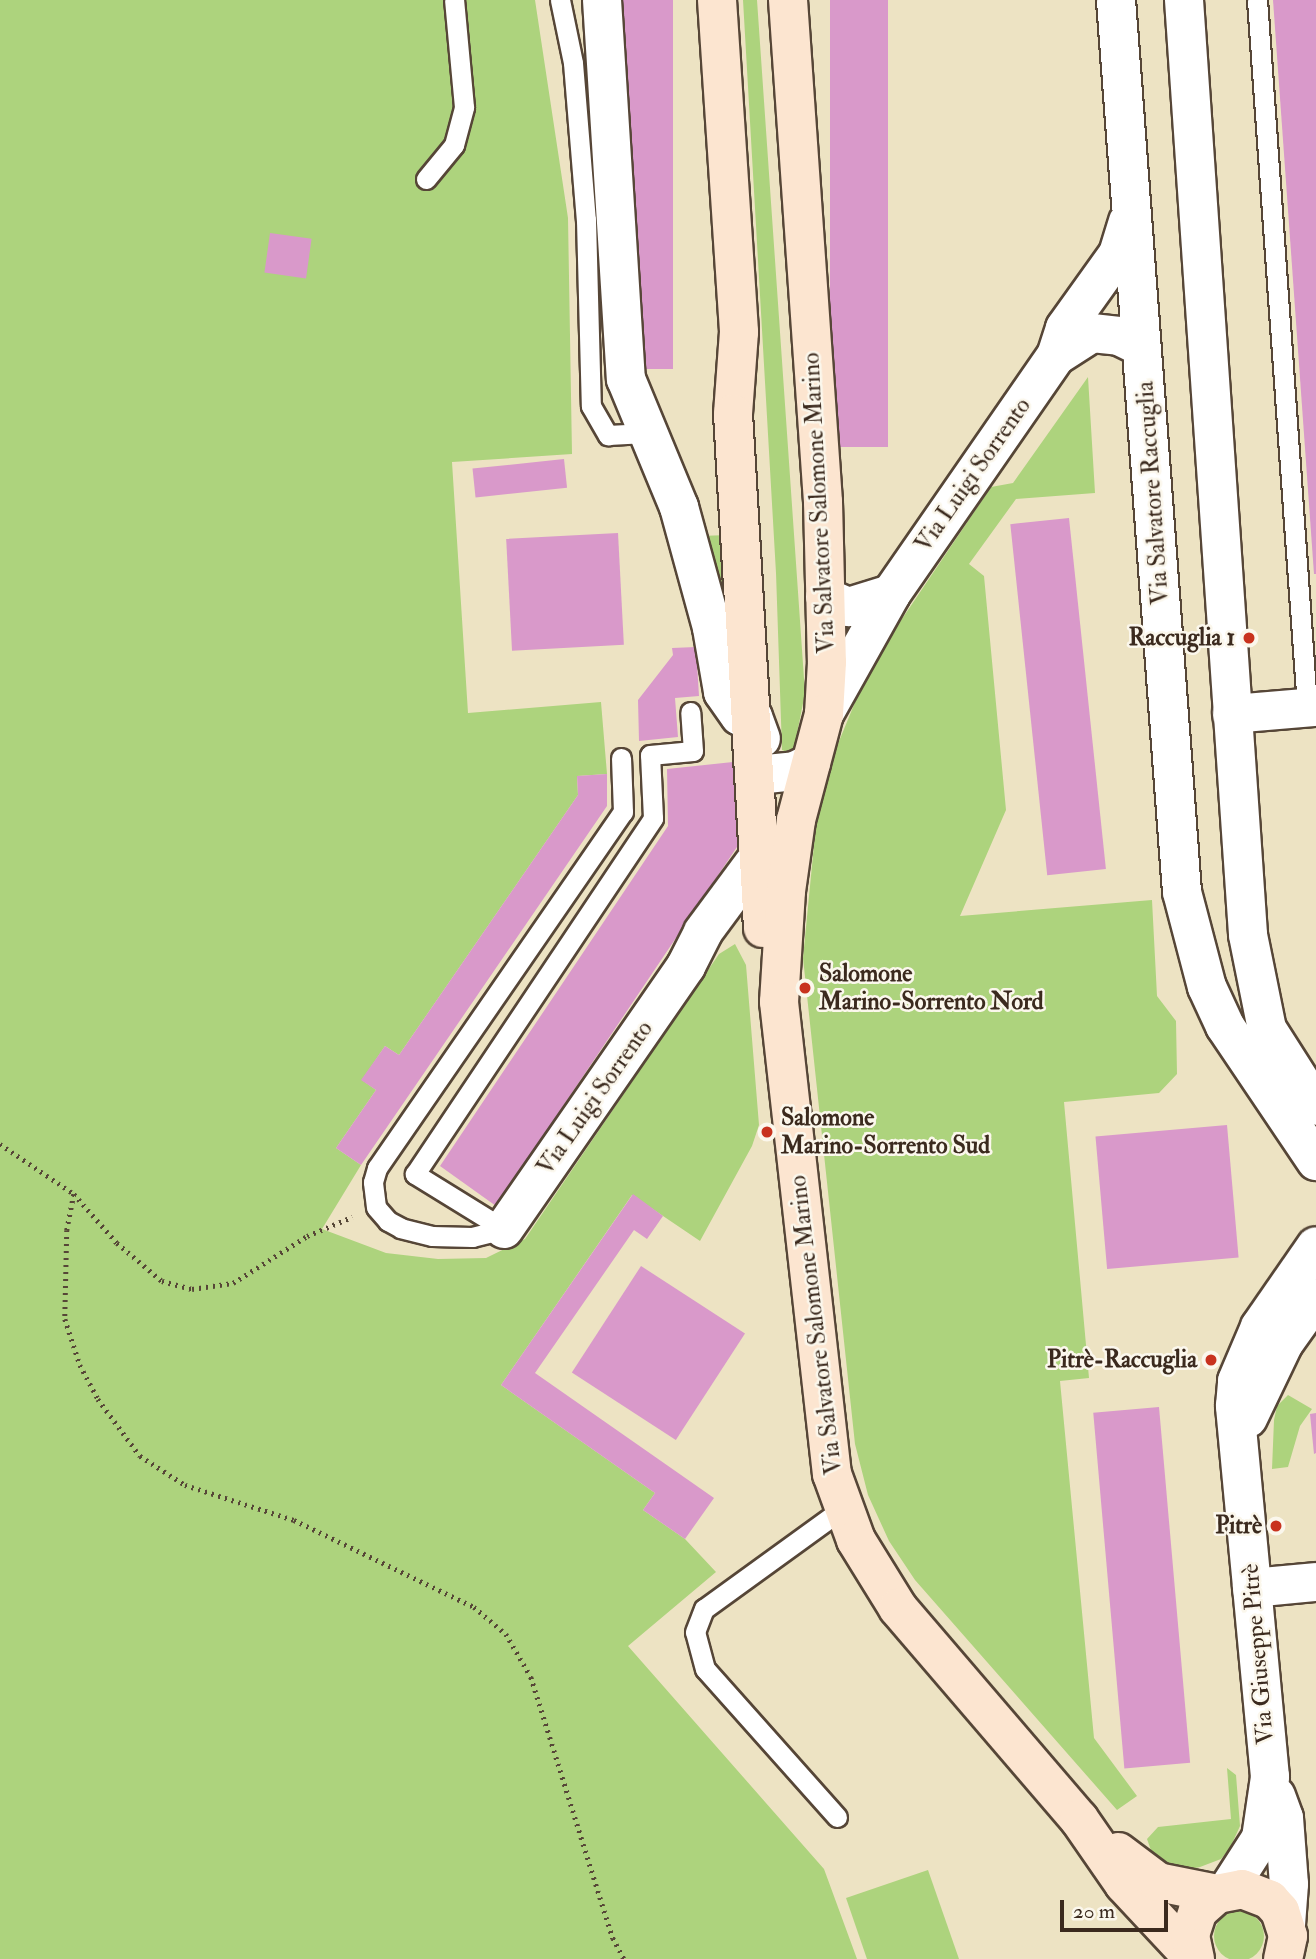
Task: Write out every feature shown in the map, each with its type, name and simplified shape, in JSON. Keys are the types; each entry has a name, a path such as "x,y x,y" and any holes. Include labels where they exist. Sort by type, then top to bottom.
{"street":[{"path":"602,0 626,379 646,433 679,507 712,628 723,692 740,716 754,717"},
{"name":"Via Salvatore Salomone Marino","path":"717,0 739,332 733,414 754,717 765,775 760,855 778,905"},
{"name":"Via Salvatore Salomone Marino","path":"788,0 823,502 824,714 778,905 779,1002 825,1435 842,1509 874,1574 898,1608 1079,1819"},
{"name":"Via Salvatore Raccuglia","path":"1116,0 1182,892 1191,937 1225,1026 1316,1161"},
{"path":"1184,0 1232,714 1253,980 1267,1028 1316,1107"},
{"path":"1056,356 1065,328 1118,254 1130,213"},
{"path":"1056,356 1092,333 1119,336 1142,347"},
{"name":"Via Luigi Sorrento","path":"824,714 891,594 1056,356"},
{"path":"825,597 849,607 891,594"},
{"path":"1232,714 1312,707"},
{"path":"687,966 730,926 748,915 778,905 778,866 765,775 795,771 811,763"},
{"path":"687,966 703,932 760,855"},
{"name":"Via Luigi Sorrento","path":"504,1229 687,966"},
{"name":"Via Giuseppe Pitrè","path":"1270,1777 1235,1406 1245,1354 1316,1246"},
{"path":"1239,1446 1262,1382 1316,1298"},
{"path":"1252,1588 1316,1582"},
{"path":"1195,1959 1193,1923 1206,1901 1222,1892 1261,1838 1270,1777"},
{"path":"1270,1777 1284,1818 1289,1884 1286,1948"},
{"path":"1079,1819 1158,1882 1222,1892 1257,1892 1270,1900 1286,1948"},
{"path":"1079,1819 1124,1884 1195,1959"}],"lane":[{"path":"426,179 454,145 464,107 454,0"},
{"path":"560,0 573,63 586,220 591,406 608,435 646,433"},
{"path":"1257,0 1312,707"},
{"path":"504,1229 415,1174 653,818 650,755 693,751 690,712"},
{"path":"504,1229 472,1237 432,1236 388,1221 376,1207 371,1192 377,1168 623,813 621,758"},
{"path":"837,1817 705,1669 695,1632 704,1609 842,1509"}],"path":[{"path":"0,1143 74,1194 117,1243 162,1281 192,1289 233,1283 307,1236 376,1207"},
{"path":"74,1194 67,1230 65,1319 80,1365 98,1399 140,1456 186,1485 294,1520 474,1607 506,1634 531,1677 612,1938 624,1959"}],"green space":[{"path":"0,0 535,0 568,218 572,454 452,462 468,713 601,702 607,774 577,776 578,795 399,1055 385,1046 362,1080 376,1090 336,1148 361,1165 322,1229 386,1253 438,1259 486,1258 525,1239 719,954 735,944 746,965 759,1125 752,1146 700,1241 632,1195 501,1385 655,1493 643,1510 685,1539 716,1572 628,1646 824,1869 857,1959 0,1959"},
{"path":"743,0 757,0 805,693 794,749 787,752 782,750 776,573"},
{"path":"1088,377 1095,493 1016,499 969,564 984,576 1006,810 960,916 1152,900 1157,996 1176,1021 1177,1074 1159,1093 1064,1102 1089,1378 1060,1381 1094,1738 1137,1796 1117,1810 915,1580 889,1541 868,1495 855,1444 803,958 817,814 835,751 858,695 881,650 991,487 1013,483"},
{"path":"728,535 726,599 700,536"},
{"path":"1288,1395 1312,1409 1300,1426 1288,1467 1272,1469 1277,1406"},
{"path":"1227,1768 1236,1775 1240,1826 1230,1848 1221,1859 1200,1867 1185,1870 1163,1864 1153,1856 1147,1839 1158,1827 1231,1819"},
{"path":"928,1870 959,1959 867,1959 846,1898"},
{"path":"1239,1911 1256,1919 1264,1936 1256,1953 1239,1961 1222,1953 1214,1936 1222,1919"}],"building":[{"path":"613,0 673,0 673,369 613,369"},
{"path":"830,0 888,0 888,447 830,447"},
{"path":"1273,0 1316,0 1316,574 1314,574"},
{"path":"270,233 312,239 306,278 264,273"},
{"path":"564,459 567,488 476,497 473,469"},
{"path":"1069,518 1106,869 1047,875 1010,524"},
{"path":"618,533 624,645 512,651 506,539"},
{"path":"696,647 699,696 675,698 678,737 639,741 638,700 673,655 672,648"},
{"path":"733,762 739,844 496,1206 440,1166 668,826 667,769"},
{"path":"607,774 607,806 361,1165 336,1148 376,1090 361,1080 385,1046 399,1055 578,795 577,776"},
{"path":"1227,1125 1239,1257 1107,1269 1096,1137"},
{"path":"633,1194 663,1216 647,1239 634,1230 535,1373 714,1498 685,1539 643,1510 655,1493 501,1385"},
{"path":"641,1266 745,1334 676,1440 572,1373"},
{"path":"1159,1407 1190,1763 1124,1768 1093,1413"},
{"path":"1316,1413 1316,1453 1314,1454 1310,1414"}],"place":[{"name":"Raccuglia 1","path":"1249,638"},
{"name":"Salomone Marino-Sorrento Nord","path":"805,988"},
{"name":"Salomone Marino-Sorrento Sud","path":"767,1132"},
{"name":"Pitrè-Raccuglia","path":"1211,1360"},
{"name":"Pitrè","path":"1276,1526"}]}
